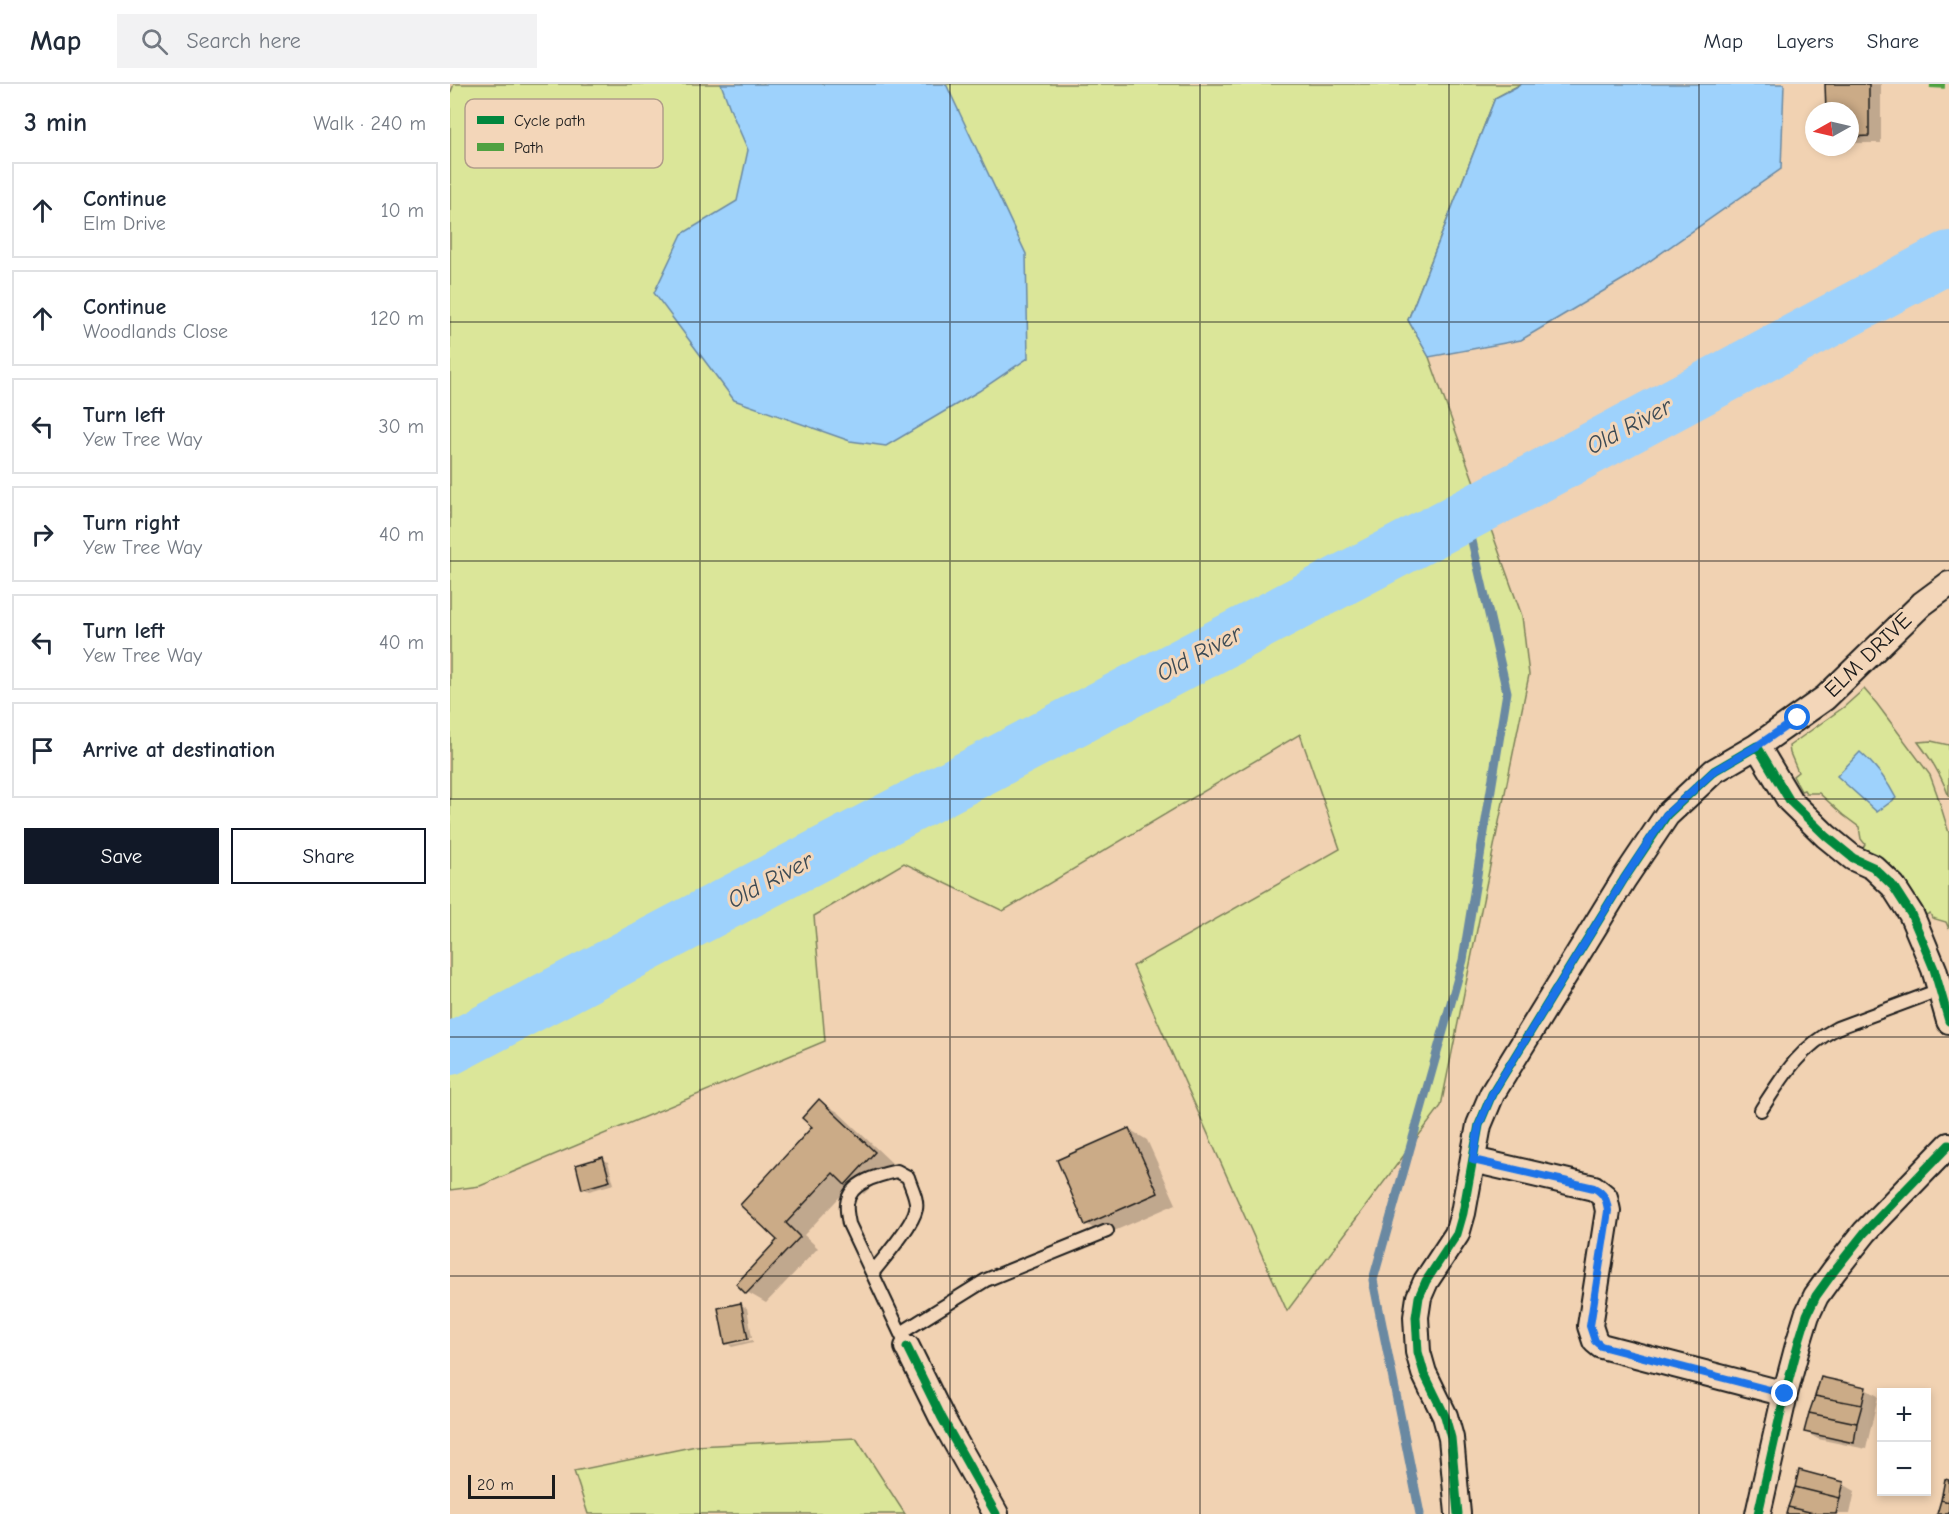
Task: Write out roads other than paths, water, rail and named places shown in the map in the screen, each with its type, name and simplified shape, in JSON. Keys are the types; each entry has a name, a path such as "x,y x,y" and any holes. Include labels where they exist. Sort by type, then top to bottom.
{"street":[{"name":"ELM DRIVE","path":"1458,1514 1451,1438 1445,1416 1424,1372 1418,1352 1416,1317 1419,1297 1426,1281 1457,1233 1463,1213 1479,1125 1492,1094 1666,815 1714,771 1757,746 1825,698 1922,604 1949,584"},
{"path":"1757,746 1790,801 1826,836 1853,858 1873,867 1893,886 1911,914 1934,969 1949,1021"},
{"path":"1758,1514 1799,1341 1816,1296 1865,1232 1949,1144"},
{"path":"1473,1160 1594,1188 1605,1197 1608,1211 1590,1326 1595,1341 1601,1346 1785,1394"},
{"path":"904,1340 942,1418 996,1514"}],"lane":[{"path":"1761,1110 1796,1059 1821,1036 1939,990"},
{"path":"873,1272 905,1230 916,1210 915,1198 908,1177 897,1171 879,1175 856,1185 846,1203 849,1224 904,1340 986,1280 1107,1231"}],"water":[{"path":"721,84 946,84 1026,254 1028,358 979,391 886,446 850,441 734,400 654,293 682,234 737,201 748,150"},
{"path":"1522,84 1784,84 1781,169 1627,277 1521,340 1429,357 1408,320 1495,98"},
{"path":"1860,752 1880,773 1896,798 1877,812 1837,776"}],"waterway":[{"name":"Old River","path":"450,1049 1525,484 1949,257"},
{"path":"1420,1514 1373,1280 1463,960 1507,692 1466,515"}]}
